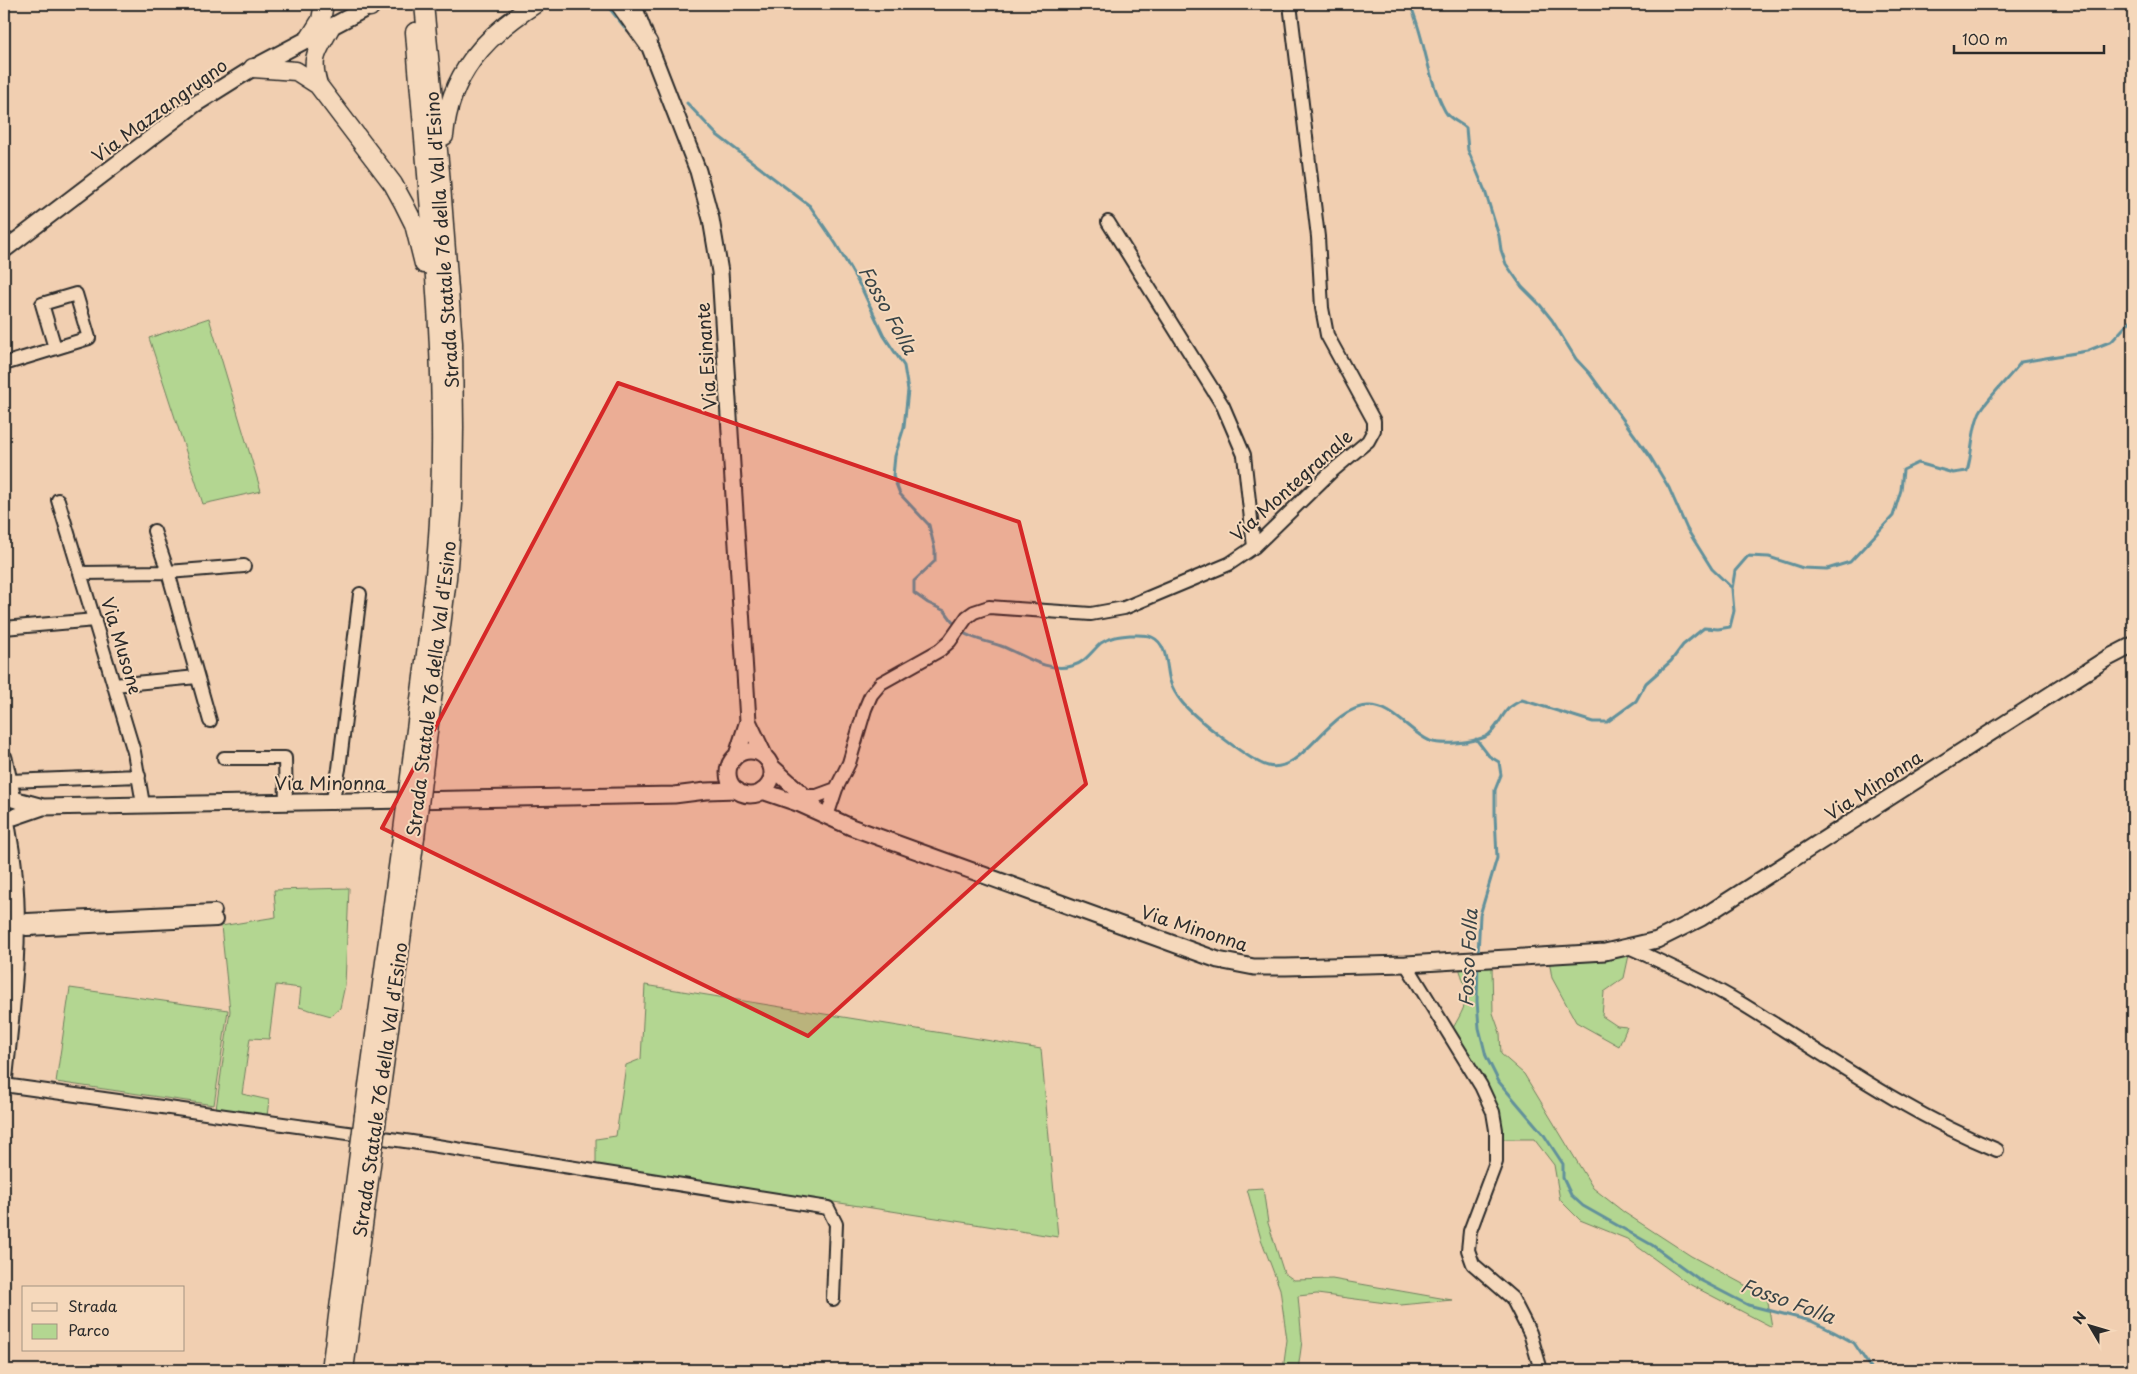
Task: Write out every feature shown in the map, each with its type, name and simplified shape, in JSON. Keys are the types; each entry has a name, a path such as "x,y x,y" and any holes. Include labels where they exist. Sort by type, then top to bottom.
{"highway":[{"path":"309,39 321,20 324,4"},
{"path":"440,172 446,116 457,83 480,49 509,21 535,4"},
{"path":"620,4 648,43"},
{"name":"Strada Statale 76 della Val d'Esino","path":"331,1370 371,1116 417,770 447,578 453,504 453,343 440,172 418,5"},
{"name":"Strada Statale 76 della Val d'Esino","path":"417,770 440,500 441,429 438,340 418,5"},
{"path":"330,28 314,57 314,70 318,85 393,184 414,224 425,266 432,305 441,429"},
{"path":"253,68 296,72 318,85"},
{"name":"Strada Statale 76 della Val d'Esino","path":"344,1370 366,1148"}],"main road":[{"name":"Via Esinante","path":"633,4 698,171 711,219 720,272 748,721 737,755"},
{"name":"Via Mazzangrugno","path":"4,250 194,105 253,68 330,28 367,5"},
{"name":"Via Minonna","path":"762,791 860,830 1218,960 1254,967 1406,964 1605,952 1657,940 1701,918 2106,659 2133,645"},
{"name":"Via Esinante","path":"748,721 768,762"},
{"path":"706,791 729,770 737,755 748,751 755,751 768,762 771,780 762,791 749,795 736,790 732,784 729,770"},
{"path":"4,758 9,791 16,808 8,822 14,873 10,927 11,1019 4,1084"},
{"name":"Via Minonna","path":"768,762 802,796 827,816"},
{"name":"Via Minonna","path":"8,822 43,807 674,796 706,791 736,790"},
{"name":"Via Minonna","path":"9,791 43,807"},
{"path":"4,845 14,873"}],"street":[{"name":"Via Montegranale","path":"827,816 836,789 849,763 865,709 875,689 893,676 940,650 974,612 989,606 1091,614 1124,608 1229,564 1254,547 1330,473 1368,440 1374,430 1374,421 1327,335 1322,308 1318,237 1290,4"},
{"path":"1108,222 1223,406 1234,430 1244,455 1254,547"},
{"path":"4,364 90,338 76,294 42,304 55,348"},
{"name":"Via Musone","path":"58,500 134,752 142,804"},
{"path":"154,531 168,572 210,721"},
{"path":"80,573 168,572 244,566"},
{"path":"332,803 339,769 360,594"},
{"path":"4,628 95,620"},
{"path":"114,685 197,677"},
{"path":"224,758 285,758 286,803"},
{"path":"9,791 139,776"},
{"path":"802,796 817,796 836,789"},
{"path":"10,927 27,929 215,915"},
{"path":"1629,947 1705,983 1895,1099 1963,1136 1997,1150"},
{"path":"1406,964 1481,1086 1492,1112 1496,1130 1496,1162 1470,1231 1468,1250 1473,1264 1512,1298 1530,1333 1541,1370"},
{"path":"4,1084 412,1142 828,1208 836,1224 833,1299"}],"highlighted area":[{"path":"618,383 1019,522 1086,784 808,1036 382,828"}],"green space":[{"path":"209,318 261,491 203,504 149,338"},
{"path":"349,888 345,985 340,1008 331,1016 299,1007 301,988 276,985 269,1039 250,1038 242,1094 269,1100 267,1116 216,1109 230,1011 221,926 276,917 274,890"},
{"path":"1629,955 1624,978 1604,992 1602,1016 1617,1026 1627,1027 1619,1046 1576,1022 1552,978 1549,960"},
{"path":"1458,965 1492,965 1493,1013 1500,1033 1501,1054 1524,1074 1593,1188 1625,1213 1691,1256 1767,1297 1772,1327 1689,1284 1627,1239 1580,1220 1560,1200 1554,1165 1534,1139 1503,1139 1494,1101 1487,1084 1453,1028 1466,997"},
{"path":"645,985 1041,1049 1058,1237 596,1165 596,1139 616,1136 626,1065 641,1059"},
{"path":"70,988 228,1010 214,1105 56,1082"},
{"path":"1263,1188 1268,1223 1284,1273 1294,1280 1332,1279 1452,1300 1401,1305 1317,1294 1298,1296 1302,1341 1298,1370 1283,1370 1287,1340 1280,1289 1261,1239 1247,1189"}],"waterway":[{"path":"606,4 627,30"},
{"path":"1410,4 1439,98 1447,114 1466,128 1468,150 1485,191 1506,264 1522,287 1552,320 1576,359 1590,374 1651,458 1669,488 1687,529 1712,569 1732,588"},
{"name":"Fosso Folla","path":"687,103 717,135 810,206 836,244 862,289 884,336 904,366 908,390 904,427 895,456 893,476 900,494 929,525 935,550 935,561 914,581 914,593 928,603 945,611 956,626"},
{"path":"962,632 976,639 1001,646 1035,662 1053,667 1077,665 1088,657 1101,643 1111,638 1130,635 1152,637 1157,640 1164,650 1171,683 1178,697 1187,708 1236,748 1268,766 1281,766 1293,761 1340,717 1354,709 1368,706 1385,710 1422,737 1430,741 1442,743 1466,742 1489,735 1509,708 1522,700 1593,722 1607,722 1636,701 1646,683 1671,661 1683,645 1704,628 1718,629 1730,627 1734,611 1732,589 1735,571 1748,556 1769,557 1803,568 1827,569 1850,562 1893,516 1901,490 1903,470 1918,463 1953,473 1967,471 1979,414 2021,362 2087,351 2112,341 2133,318"},
{"name":"Fosso Folla","path":"1476,739 1489,756 1499,762 1501,775 1495,790 1497,858 1480,915 1478,954"},
{"name":"Fosso Folla","path":"1478,963 1477,1001 1479,1028 1486,1056 1499,1082 1544,1135 1563,1164 1563,1178 1571,1195 1583,1206 1652,1245 1700,1280 1748,1305 1811,1321 1854,1343 1872,1370"}]}
